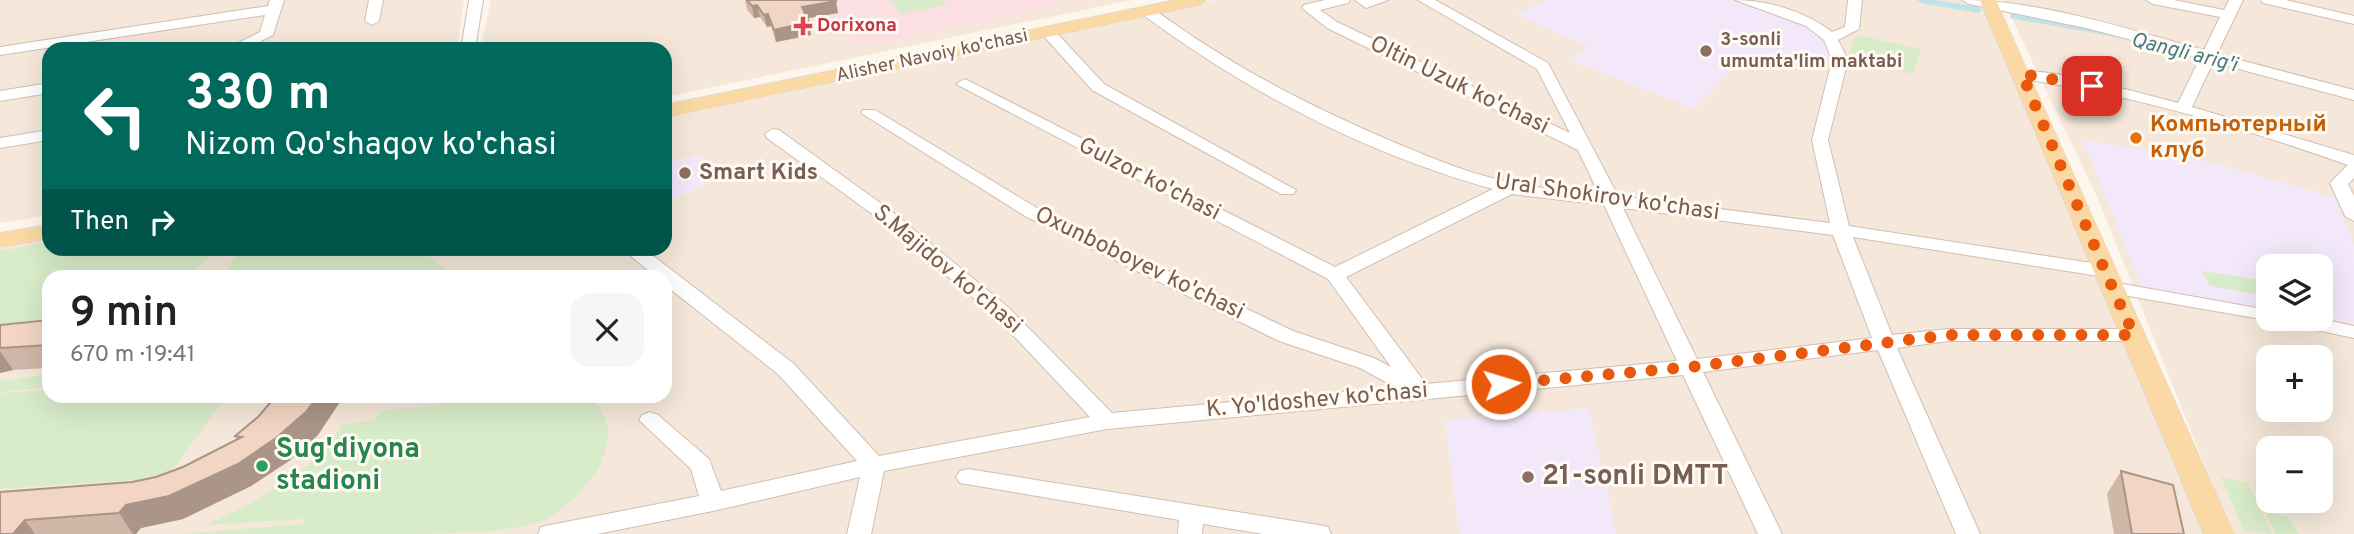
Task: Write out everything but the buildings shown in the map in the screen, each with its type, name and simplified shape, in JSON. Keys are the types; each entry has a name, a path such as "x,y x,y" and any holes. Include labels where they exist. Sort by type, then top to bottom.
{"main road":[{"name":"Alisher Navoiy ko'chasi","path":"672,100 1148,6 1199,0"},
{"path":"1982,2 2022,74 2219,534"},
{"name":"Alisher Navoiy ko'chasi","path":"672,109 982,40 1048,32 1148,6"},
{"path":"0,226 42,219"},
{"path":"0,240 42,233"}],"street":[{"path":"372,21 376,0"},
{"path":"469,42 476,0"},
{"name":"Oltin Uzuk ko'chasi","path":"1343,0 1309,8 1332,24 1585,147"},
{"path":"1362,0 1366,4 1381,0"},
{"path":"1425,0 1543,66 1585,147 1770,534"},
{"path":"1742,0 1811,23 1830,38 1840,60 1820,140 1841,230 1884,341 1968,534"},
{"path":"1830,38 1852,29 1855,0"},
{"path":"2153,0 2230,15"},
{"path":"2183,109 2236,0"},
{"path":"2268,0 2354,20"},
{"path":"1982,2 2088,24 2354,96"},
{"path":"53,42 276,4 265,35 249,42"},
{"name":"Ural Shokirov ko'chasi","path":"1148,6 1199,49 1258,85 1332,122 1454,173 1509,188 1609,198 1841,230 2109,280 2256,313"},
{"path":"1048,32 1098,87 1287,190"},
{"path":"0,51 42,44"},
{"path":"2022,74 2069,80 2183,109 2298,141 2354,161"},
{"name":"Gulzor ko'chasi","path":"964,84 1335,275 1419,391"},
{"path":"0,96 42,89"},
{"name":"Oxunboboyev ko'chasi","path":"869,113 1031,212 1286,336 1367,363 1419,391"},
{"name":"S.Majidov ko'chasi","path":"773,134 884,214 1002,312 1107,421"},
{"path":"0,143 42,136"},
{"path":"2354,168 2339,183 2354,216"},
{"path":"1335,275 1509,188"},
{"path":"640,256 658,270"},
{"path":"672,281 786,369 874,465 859,534"},
{"path":"2333,328 2354,332"},
{"name":"K. Yo'ldoshev ko'chasi","path":"563,533 874,465 1107,421 1690,367 1948,335 2134,335"},
{"path":"650,420 701,465 713,502"},
{"path":"968,477 1191,523 1319,534"}],"shaded area":[{"path":"0,0 464,0 458,42 42,42 42,216 0,223"},
{"path":"491,0 1131,0 672,96 672,42 482,42"},
{"path":"812,0 1050,0 1054,8 856,48 846,33 827,36"},
{"path":"1214,0 1981,0 2204,534 0,534 0,243 42,236 42,256 672,256 672,114"},
{"name":"3-sonli umumta'lim maktabi","path":"1549,0 1731,0 1816,29 1831,57 1774,58 1745,55 1695,109 1570,60 1589,47 1515,14"},
{"path":"2003,0 2354,0 2354,534 2232,534 2099,201"},
{"path":"2083,140 2209,162 2334,197 2354,244 2354,324 2333,320 2333,254 2256,254 2256,307 2142,287"},
{"name":"Smart Kids","path":"698,155 706,161 696,166 714,180 672,200 672,161"},
{"name":"21-sonli DMTT","path":"1589,408 1616,534 1459,534 1445,420"}],"green space":[{"path":"890,0 938,0 952,3 901,14"},
{"path":"1856,35 1921,49 1913,74 1846,59"},
{"path":"42,243 42,256 209,256 196,270 42,270 42,338 0,346 0,251"},
{"path":"235,256 429,256 446,270 227,270"},
{"path":"2202,271 2256,279 2256,294 2210,286"},
{"path":"42,375 42,388 0,392 0,381"},
{"path":"42,390 42,403 222,403 166,478 0,489 0,393"},
{"path":"442,403 596,403 608,427 605,453 597,471 566,505 541,522 524,526 446,533 181,534 303,524 305,519 206,525 263,496 299,472 330,442 342,425 376,420 381,410 440,406"},
{"path":"2221,477 2248,483 2256,500 2256,513 2262,513 2272,534 2244,531"},
{"path":"2265,513 2290,518 2298,534 2275,534"}],"waterway":[{"name":"Qangli arig'i","path":"1921,0 1978,10"},
{"name":"Qangli arig'i","path":"2013,16 2110,33"}],"place":[{"name":"Dorixona","path":"803,26"},
{"name":"3-sonli umumta'lim maktabi","path":"1706,51"},
{"name":"Компьютерный клуб","path":"2136,138"},
{"name":"Smart Kids","path":"685,173"},
{"name":"Sug'diyona stadioni","path":"262,466"},
{"name":"21-sonli DMTT","path":"1528,477"}],"route":[{"path":"1501,384 1690,367 1948,335 2134,335 2022,74 2092,86"}]}
